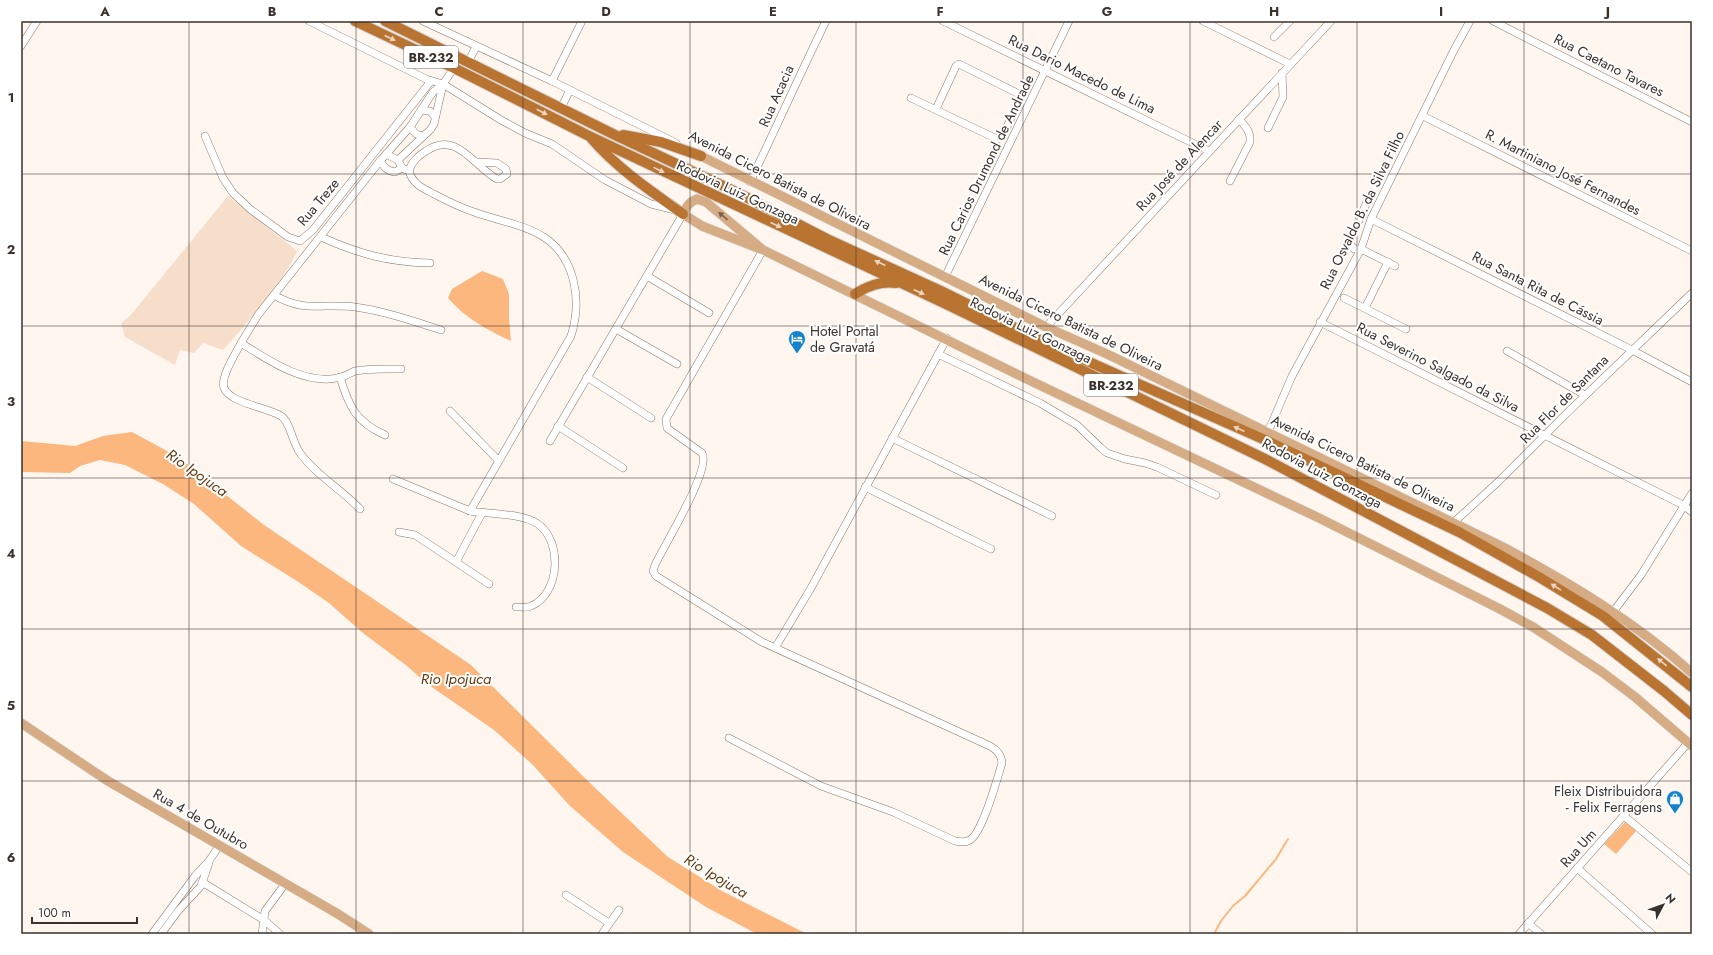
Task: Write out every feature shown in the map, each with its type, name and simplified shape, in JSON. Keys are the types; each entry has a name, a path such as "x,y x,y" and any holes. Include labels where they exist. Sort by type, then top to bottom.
{"highway":[{"name":"Rodovia Luiz Gonzaga","path":"355,21 454,68 589,136 900,283 1265,459 1548,608 1592,634 1692,715"},
{"name":"Rodovia Luiz Gonzaga","path":"385,21 616,135 736,192 827,239 941,291 1044,342 1263,439 1459,532 1539,577 1603,616 1692,686"},
{"path":"616,135 634,136 661,142 701,156"},
{"path":"589,136 604,154 638,182 681,213"},
{"path":"855,294 874,284 887,282 900,283"}],"main road":[{"name":"Avenida Cicero Batista de Oliveira","path":"701,156 750,182 1046,327 1107,354 1268,432 1554,574 1648,636 1692,673"},
{"path":"763,250 706,202 697,199 691,202 681,213 702,226 763,250 947,338 1033,382 1319,518 1507,612 1564,646 1602,672 1635,697 1690,745"},
{"name":"Rua 4 de Outubro","path":"21,722 108,781 369,934"}],"street":[{"path":"21,46 37,21"},
{"path":"309,21 431,81 443,84 501,120 525,133 552,144 605,180 651,204 681,213 647,276 550,441"},
{"name":"Avenida Cicero Batista de Oliveira","path":"423,21 476,47 552,81 701,156"},
{"path":"552,81 582,21"},
{"name":"Rua Acacia","path":"750,182 826,21"},
{"name":"Rua Dario Macedo de Lima","path":"943,21 1209,151"},
{"name":"Rua Carios Drumond de Andrade","path":"945,277 1069,21"},
{"path":"1203,21 1290,64"},
{"path":"1274,37 1290,21"},
{"name":"Rua José de Alencar","path":"1046,327 1331,21"},
{"name":"Rua Osvaldo B. da Silva Filho","path":"1268,432 1292,376 1360,249 1371,219 1470,21"},
{"name":"Rua Caetano Tavares","path":"1493,21 1692,122"},
{"path":"468,62 476,47"},
{"path":"911,98 997,139 1002,137 1021,99 1019,94 961,64 956,66 936,109"},
{"path":"360,509 308,464 293,441 288,424 282,416 231,396 225,389 223,382 241,343 258,315 321,238 380,161 410,126 433,92 443,84 454,68"},
{"path":"1268,128 1283,97 1282,73"},
{"name":"Rua Treze","path":"205,136 223,178 233,193 250,209 288,237 300,241 304,239 318,224 431,81"},
{"path":"398,160 431,129 443,84"},
{"path":"562,108 570,90"},
{"path":"421,110 430,111 435,117"},
{"name":"R. Martiniano José Fernandes","path":"1423,116 1692,251"},
{"path":"1011,119 1020,123"},
{"path":"1230,181 1250,142 1251,135 1249,130 1239,119"},
{"path":"410,126 416,134 423,136"},
{"path":"380,161 389,171 395,172 405,169 418,156 431,147 441,144 450,144 477,162"},
{"path":"386,154 398,160 410,176 421,187 441,198 474,212 516,224 543,236 560,250 570,266 575,287 577,302 575,322 571,336 498,460 470,511"},
{"path":"1371,193 1350,240 1351,247 1354,249 1360,249 1396,266"},
{"name":"Rua Santa Rita de Cássia","path":"1371,219 1632,350 1692,382"},
{"path":"321,238 364,254 390,260 430,262"},
{"path":"729,738 821,786 893,812 955,841 963,843 970,840 981,827 1002,763 1001,756 997,750 775,648 663,582 653,571 694,492 704,462 704,456 702,453 667,428 666,419 763,250"},
{"path":"1365,308 1388,262"},
{"path":"647,276 709,313"},
{"name":"Rua Flor de Santana","path":"1453,523 1498,482 1585,395 1692,293"},
{"path":"274,295 293,305 304,307 355,308 411,321 441,330"},
{"path":"1344,298 1406,329"},
{"name":"Rua Severino Salgado da Silva","path":"1320,322 1683,505 1692,512"},
{"path":"616,329 677,364"},
{"path":"775,648 811,588 947,338"},
{"path":"241,343 269,361 288,370 309,377 327,379 366,370 401,369"},
{"path":"1507,351 1585,395"},
{"path":"938,354 1040,403 1077,424 1107,453 1157,467 1216,495"},
{"path":"340,377 347,401 355,414 374,430 385,435"},
{"path":"587,377 651,418"},
{"path":"450,411 498,460"},
{"path":"558,426 623,468"},
{"path":"892,438 1052,516"},
{"path":"393,479 470,511 523,518 538,524 547,533 555,556 550,588 540,600 531,606 516,607"},
{"path":"865,487 991,549"},
{"path":"1613,612 1641,575 1683,505 1692,493"},
{"path":"456,562 482,513"},
{"path":"399,532 415,535 489,584"},
{"name":"Rua Um","path":"1519,934 1624,816 1690,745"},
{"path":"1624,816 1692,872"},
{"path":"152,934 219,846"},
{"path":"160,934 199,888 209,861"},
{"path":"1577,868 1652,934"},
{"path":"202,882 264,920 280,934"},
{"path":"262,934 265,910 285,884"},
{"path":"566,895 609,923"},
{"path":"602,934 619,910"},
{"path":"1528,923 1541,934"}],"shaded area":[{"path":"228,196 297,251 273,290 253,316 223,350 203,343 194,353 180,350 175,365 125,337 121,323 130,316"}],"water":[{"path":"482,271 503,279 509,294 511,341 477,323 462,312 448,298 452,289"},
{"name":"Rio Ipojuca","path":"132,432 178,457 264,525 471,665 593,786 668,857 722,891 807,934 757,934 706,907 623,852 569,805 533,765 494,730 426,683 407,666 363,633 329,603 241,546 194,504 163,484 125,465 100,460 80,466 70,473 21,472 21,441 75,446 103,436"},
{"path":"1625,822 1636,831 1616,854 1604,844"}],"waterway":[{"path":"1214,934 1221,921 1233,906 1245,896 1276,859 1288,839"}],"place":[{"name":"Hotel Portal de Gravatá","path":"797,354"},
{"name":"Fleix Distribuidora - Felix Ferragens","path":"1675,814"}]}
